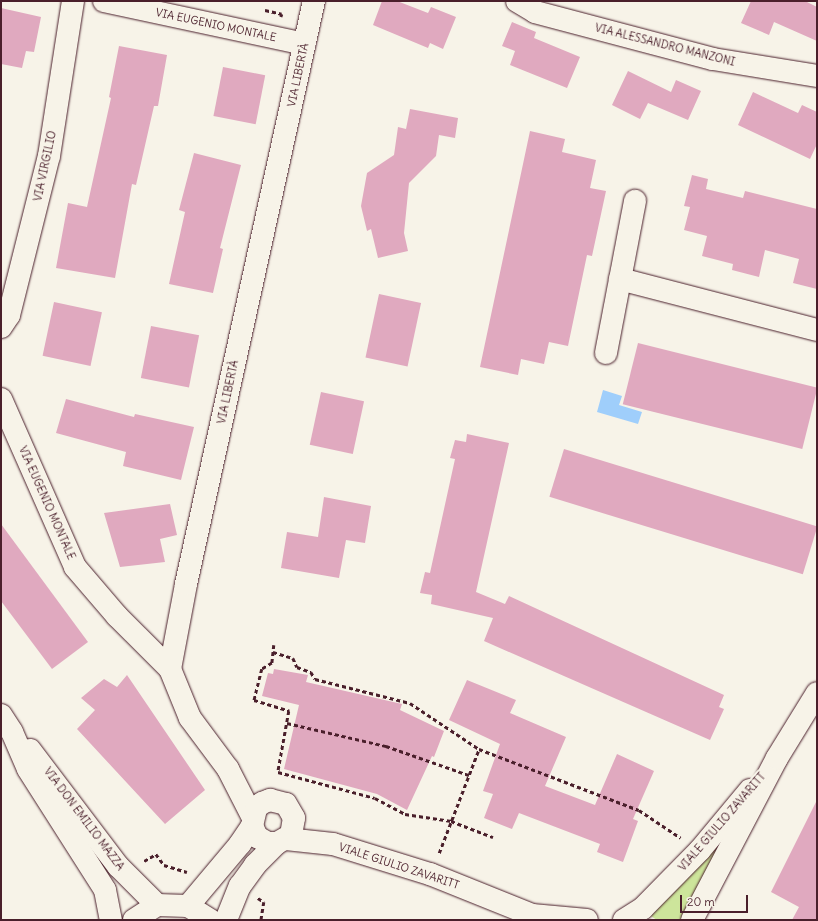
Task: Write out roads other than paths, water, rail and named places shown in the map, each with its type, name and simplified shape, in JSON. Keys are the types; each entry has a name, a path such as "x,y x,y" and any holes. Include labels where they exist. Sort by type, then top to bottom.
{"street":[{"name":"VIA VIRGILIO","path":"1,328 9,315 49,156 73,1"},
{"name":"VIA EUGENIO MONTALE","path":"104,1 151,6 304,44"},
{"name":"VIA LIBERTÀ","path":"170,669 186,584 314,1"},
{"name":"VIA ALESSANDRO MANZONI","path":"517,1 535,12 713,59 817,76"},
{"path":"606,352 635,201"},
{"path":"620,279 817,330"},
{"name":"VIA EUGENIO MONTALE","path":"1,399 75,567 117,616 170,669"},
{"path":"170,669 190,718 228,769 252,821 257,837 268,843 286,835"},
{"name":"VIALE GIULIO ZAVARITT","path":"692,920 777,758 817,693"},
{"name":"VIA DON EMILIO MAZZA","path":"7,723 37,757 118,866 157,905"},
{"name":"VIA DON EMILIO MAZZA","path":"7,723 28,769 105,890 111,920"},
{"name":"VIALE GIULIO ZAVARITT","path":"632,919 700,850 777,758"},
{"path":"226,920 240,886 254,865 286,835 292,811 286,804 270,800 228,769"},
{"path":"188,906 252,821 262,803 270,800"},
{"name":"VIALE GIULIO ZAVARITT","path":"286,835 333,844 430,874 534,917 586,920"},
{"path":"134,920 157,905 188,906 210,920"}],"water":[{"path":"603,390 622,396 619,405 642,412 638,424 597,412"}]}
